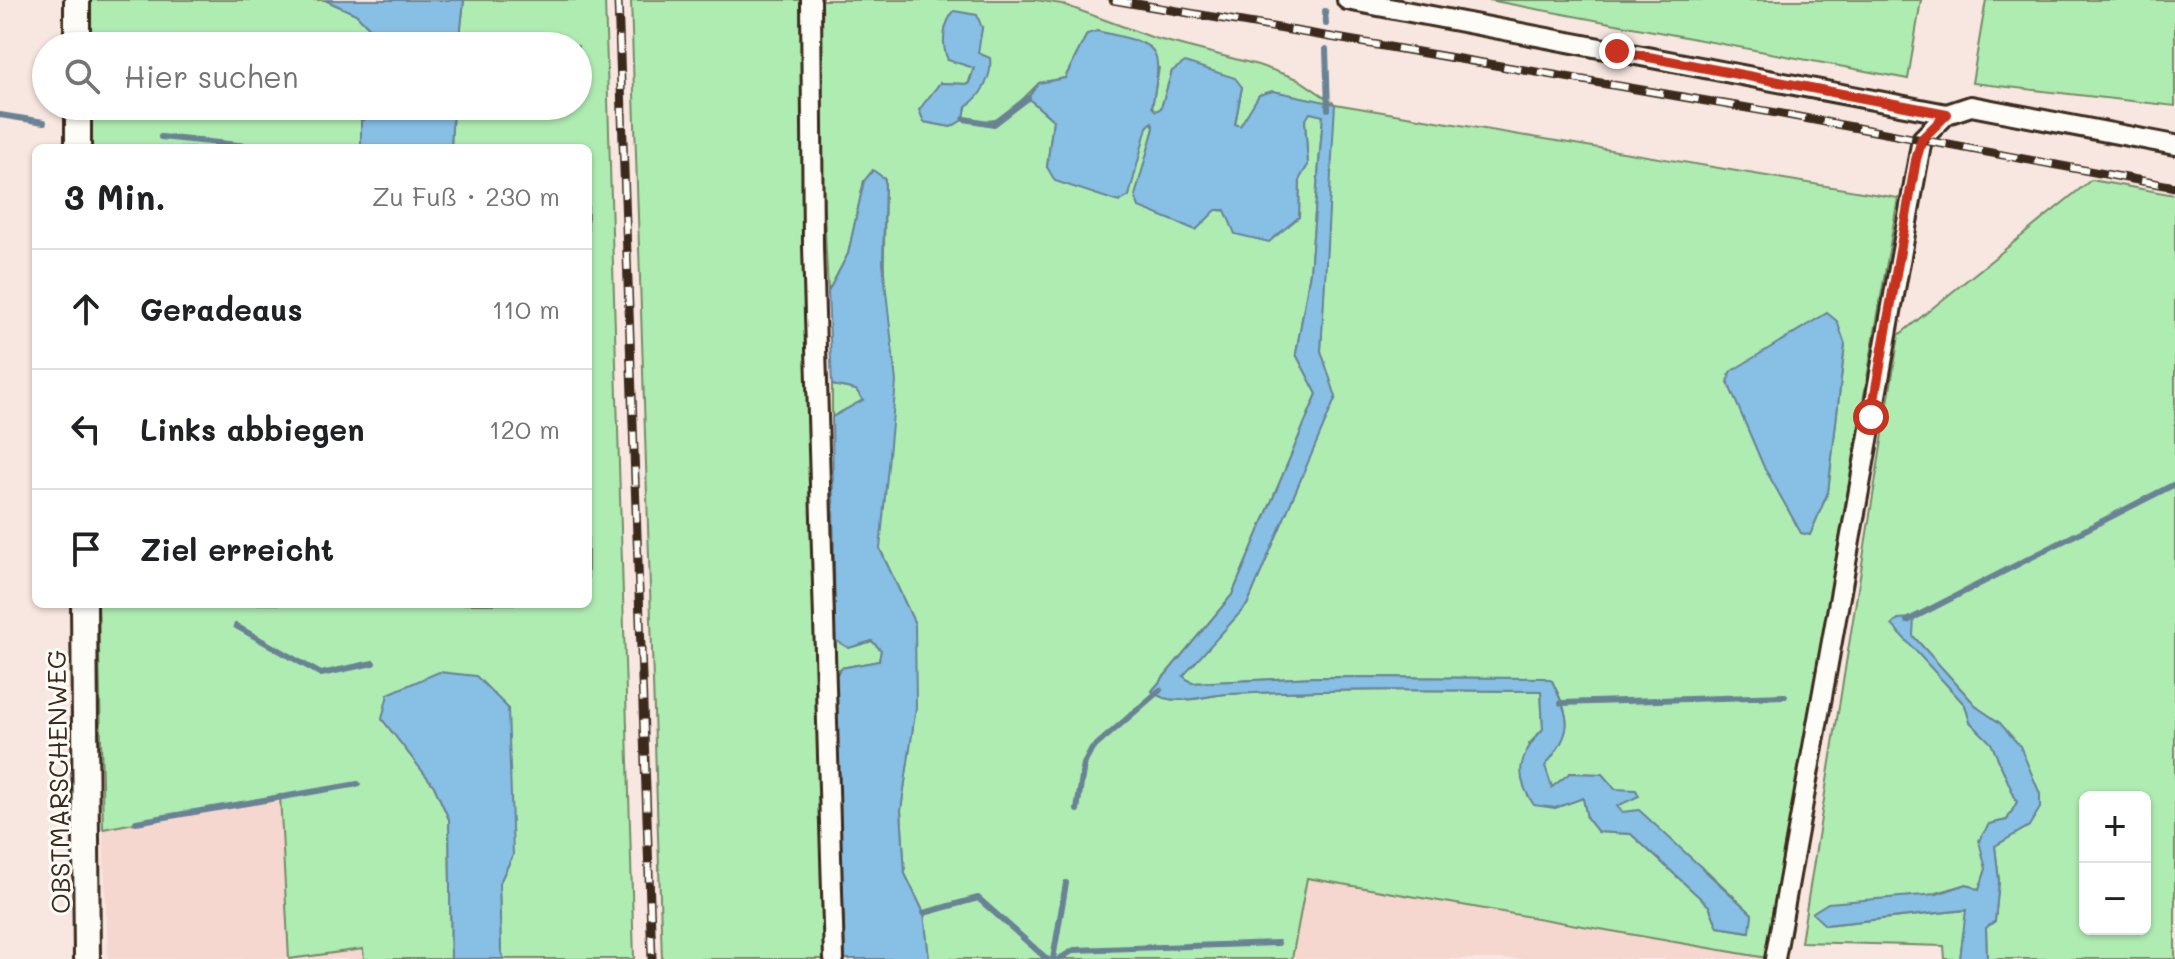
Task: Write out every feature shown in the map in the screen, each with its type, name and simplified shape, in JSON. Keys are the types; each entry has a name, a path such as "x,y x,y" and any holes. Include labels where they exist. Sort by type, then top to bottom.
{"main road":[{"path":"77,0 77,32"},
{"path":"78,120 78,144"},
{"name":"OBSTMARSCHENWEG","path":"84,608 87,959"}],"lane":[{"path":"811,0 813,246 834,959"},
{"path":"1347,0 1947,114"},
{"path":"1775,959 1922,139 1947,114 1971,106 2175,145"}],"shaded area":[{"path":"280,795 289,959 108,959 103,829"},
{"path":"1306,878 1588,925 1775,959 1292,959"},
{"path":"364,949 364,959 289,959"}],"green space":[{"path":"87,0 325,0 356,14 373,32 88,32"},
{"path":"464,0 605,0 634,959 504,959 501,952 499,884 513,855 382,719 434,786 449,819 451,959 364,959 363,949 289,959 280,795 103,829 98,608 592,608 592,144 451,144 452,120 592,120 592,32 461,32"},
{"path":"631,0 802,0 802,187 826,959 662,959"},
{"path":"820,0 1036,0 1062,4 1154,38 1258,65 1298,79 1335,104 1898,198 1767,958 1307,878 1292,959 929,959 924,913 905,874 901,810 915,711 915,625 880,549 885,179 864,181 848,254 828,292 820,130","holes":["982,28 964,117 987,121 964,119 951,127 924,122 940,83 968,84 974,67 948,60","1087,34 1159,68 1152,107 1156,111 1161,108 1172,71 1242,87 1235,125 1241,127 1259,95 1273,91 1334,104 1321,351 1335,398 1247,605 1182,676 1191,683 1315,677 1544,678 1552,681 1566,716 1565,734 1544,766 1552,788 1570,773 1602,774 1615,790 1616,805 1622,812 1707,871 1752,914 1749,932 1718,927 1709,906 1631,834 1598,832 1587,818 1583,798 1555,808 1529,744 1543,729 1541,691 1307,691 1228,694 1188,700 1169,699 1152,691 1232,595 1317,394 1296,354 1310,272 1323,115 1310,112 1305,120 1308,165 1300,178 1299,217 1216,210 1136,196 1154,128 1152,122 1147,127 1047,167 1053,120 1028,98 1012,112 997,119 1011,111 1039,83 1065,78","1845,344 1828,492 1810,534"]},
{"path":"1489,0 1921,0 1908,79"},
{"path":"1986,0 2175,0 2175,106 1972,83"},
{"path":"89,120 363,120 361,144 90,144"},
{"path":"2091,180 2175,195 2175,959 1987,959 1986,927 1995,921 1999,881 1995,846 2029,826 2000,723 1978,708 1913,636 1913,618 1893,625 1965,705 1970,722 1991,742 2017,802 2007,820 1990,824 1986,869 1979,891 1967,884 1826,925 1967,910 1960,959 1945,959 1944,946 1801,942 1899,335"},
{"path":"832,385 857,390 863,401 832,417"},
{"path":"835,640 849,648 872,641 881,650 879,661 841,668 835,677"}],"water":[{"path":"325,0 464,0 461,32 373,32 356,14"},
{"path":"954,11 977,15 982,28 978,53 990,58 990,72 976,98 966,106 964,119 951,127 924,122 919,110 940,83 969,84 974,68 948,60 944,48 945,28"},
{"path":"1097,31 1145,44 1152,50 1157,69 1152,107 1156,111 1161,108 1172,71 1185,62 1235,78 1242,87 1235,124 1240,126 1259,95 1273,91 1335,104 1321,351 1336,397 1247,605 1183,676 1192,683 1315,677 1544,678 1552,681 1563,707 1566,726 1561,743 1545,766 1552,787 1570,773 1602,774 1615,789 1636,790 1639,796 1617,806 1622,812 1639,810 1752,914 1750,932 1718,927 1709,906 1631,834 1598,832 1587,818 1583,798 1555,808 1534,805 1521,775 1524,757 1543,729 1541,691 1306,691 1228,694 1178,700 1152,691 1232,595 1317,394 1296,354 1310,272 1323,116 1310,113 1305,121 1308,165 1300,178 1299,217 1269,242 1235,234 1225,210 1216,210 1196,230 1139,207 1135,196 1154,128 1152,122 1147,127 1129,196 1119,202 1055,181 1047,167 1053,120 1028,98 1039,83 1065,78 1087,34"},
{"path":"452,120 451,144 361,144 361,121"},
{"path":"873,170 885,179 883,263 896,382 880,549 915,624 916,707 901,810 905,874 924,913 929,959 845,959 835,677 841,668 879,661 881,650 872,641 849,648 835,640 832,417 863,400 856,390 832,385 828,292 848,254 864,181"},
{"path":"1827,313 1837,321 1845,344 1828,492 1810,535 1801,533 1763,465 1728,383 1730,372"},
{"path":"1914,618 1913,636 1978,708 2000,723 2020,746 2040,794 2040,808 2029,826 1995,846 1999,881 1995,921 1986,928 1987,959 1960,959 1966,910 1825,925 1812,913 1828,903 1937,894 1967,884 1979,890 1986,869 1979,841 1989,824 2007,820 2017,802 1991,743 1970,722 1965,705 1892,625 1898,619"},
{"path":"439,672 476,676 508,708 513,855 499,884 501,952 504,959 451,959 449,819 434,786 382,719 388,694"}],"waterway":[{"path":"1325,11 1326,24"},
{"path":"1326,49 1328,109"},
{"path":"964,119 994,124 1028,98"},
{"path":"0,115 44,122"},
{"path":"161,137 228,144"},
{"path":"1907,621 2175,484"},
{"path":"236,626 321,674 373,663"},
{"path":"1077,810 1084,764 1092,749 1160,690"},
{"path":"1561,703 1785,696"},
{"path":"136,822 358,784"},
{"path":"1053,959 1066,883"},
{"path":"924,913 978,898 1047,959"},
{"path":"1059,959 1074,950 1278,943"}],"railway":[{"path":"618,0 652,959"},
{"path":"1113,0 1777,113 2175,187"}],"route":[{"path":"1617,51 1947,114 1922,139 1916,160 1871,417"}]}
